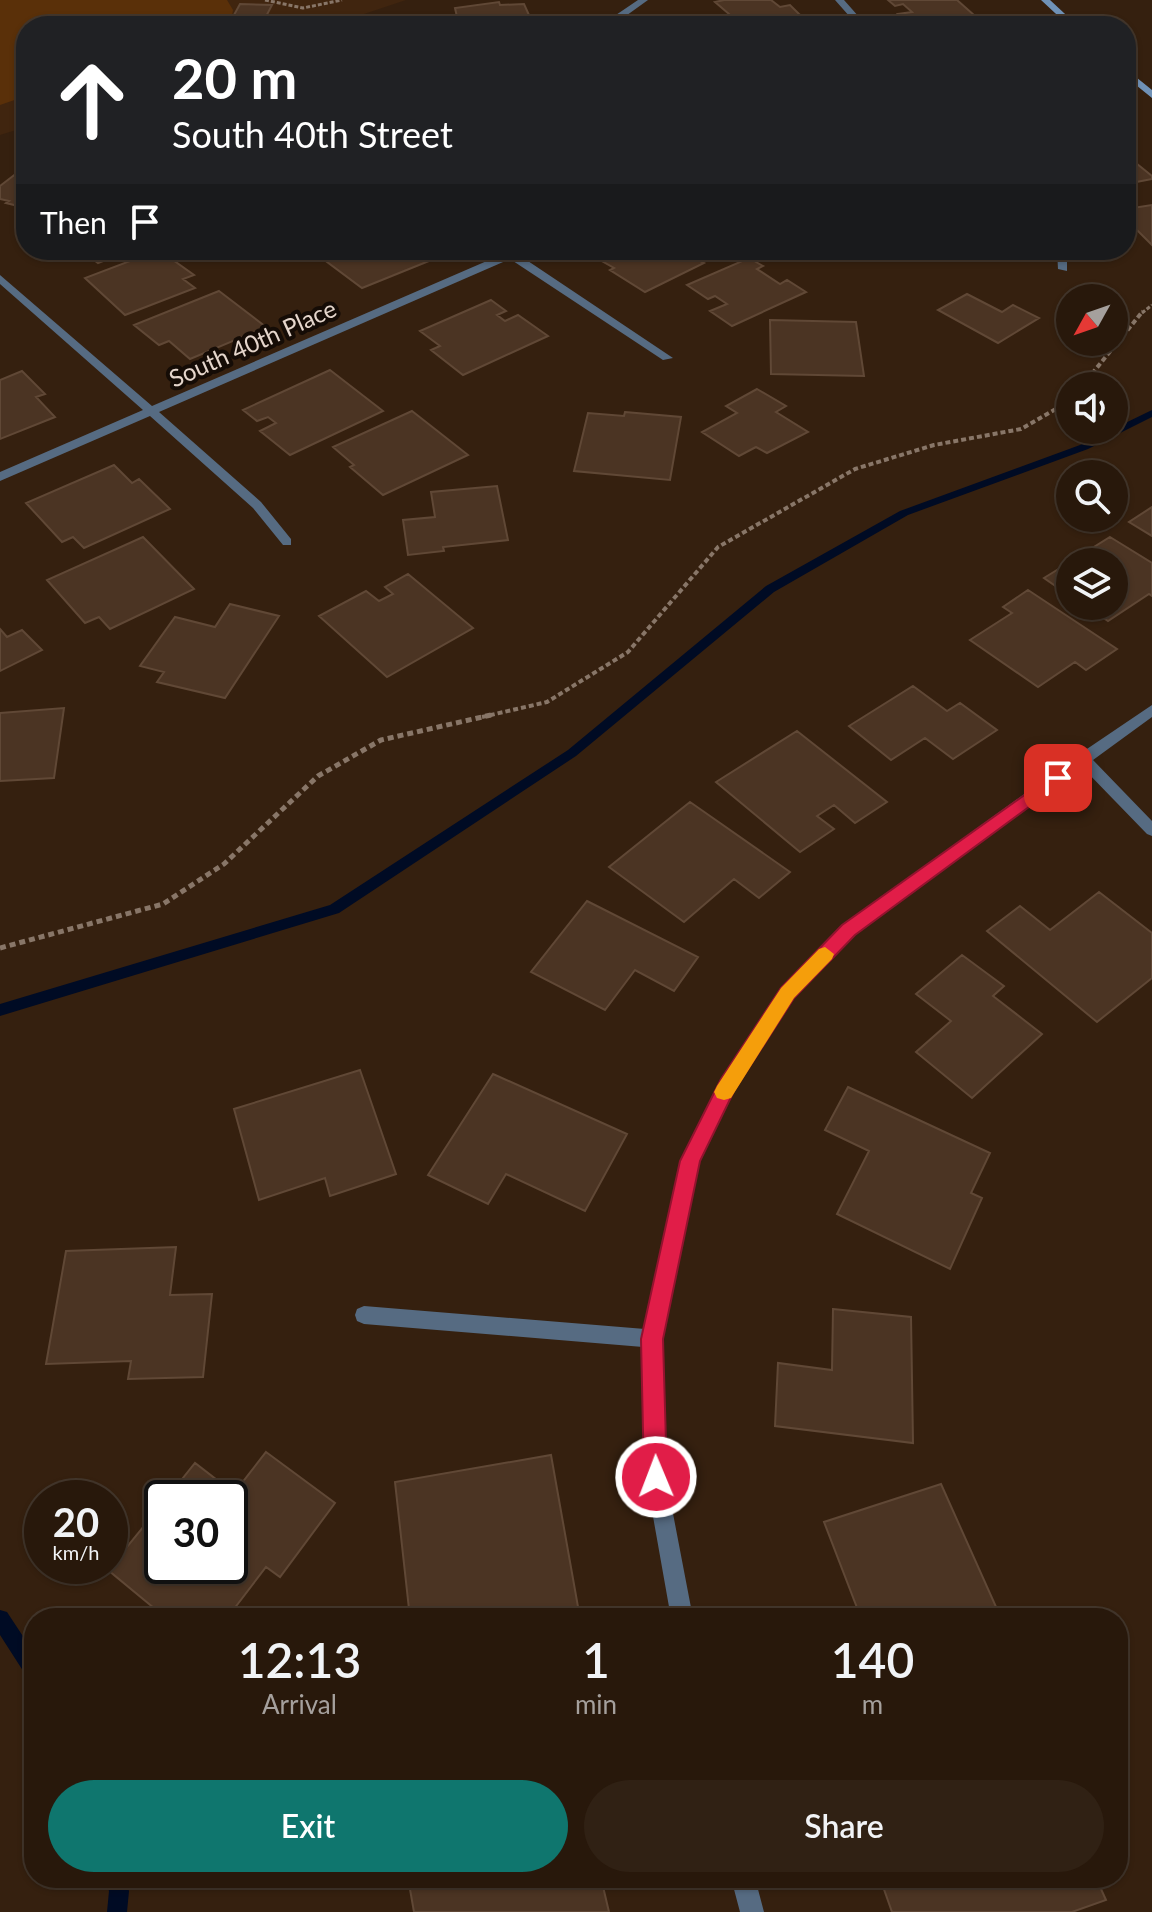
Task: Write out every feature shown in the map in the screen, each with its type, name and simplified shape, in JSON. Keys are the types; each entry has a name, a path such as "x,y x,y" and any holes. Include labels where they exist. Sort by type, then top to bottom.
{"street":[{"path":"620,16 644,0"},
{"path":"839,0 854,16"},
{"path":"1045,0 1063,16"},
{"path":"1136,81 1152,95"},
{"name":"South 40th Place","path":"0,477 495,260"},
{"path":"525,260 667,358"},
{"path":"1063,260 1063,269"},
{"path":"0,278 257,505 287,542"},
{"path":"680,1608 656,1477 652,1339 690,1161 727,1085 787,993 848,930 1152,710"},
{"path":"1083,759 1152,830"},
{"path":"364,1315 652,1339"},
{"path":"746,1888 752,1912"}],"path":[{"path":"265,0 298,10 316,9 342,0"},
{"path":"1093,372 1146,308 1152,305"},
{"path":"0,948 163,904 224,864 318,776 381,740 547,702 628,652 718,547 855,469 934,445 1021,429 1056,409"}],"shaded area":[{"path":"0,0 406,0 358,16 16,16 16,130 0,135"},
{"path":"0,0 227,0 233,10 232,16 16,16 16,99 0,105"}],"building":[{"path":"771,0 780,7 790,5 800,15 731,16 715,2"},
{"path":"888,0 957,0 974,15 900,16 898,14 912,12 903,4 895,6"},
{"path":"499,2 500,5 524,4 529,16 457,16 455,8"},
{"path":"240,4 272,5 266,16 233,16"},
{"path":"1136,163 1152,176 1152,179 1136,182"},
{"path":"16,174 16,206 0,199 0,186"},
{"path":"1152,205 1152,245 1136,230 1136,207"},
{"path":"133,260 173,260 194,275 183,279 195,288 125,315 85,278"},
{"path":"324,260 429,261 362,288"},
{"path":"600,260 698,260 704,263 645,292 610,270 614,268"},
{"path":"744,260 752,260 763,266 757,269 780,284 787,280 806,292 732,326 710,311 727,304 715,296 708,299 687,285"},
{"path":"219,291 266,327 190,359 169,341 159,345 134,325"},
{"path":"967,294 1002,312 1013,305 1039,318 998,343 938,310"},
{"path":"491,300 506,311 497,315 505,321 518,315 548,336 463,375 431,350 440,346 420,331"},
{"path":"770,320 856,322 864,376 771,374"},
{"path":"330,370 383,411 290,455 260,431 276,423 268,417 257,421 243,410"},
{"path":"22,371 45,394 36,397 55,417 0,439 0,380"},
{"path":"757,389 786,406 776,412 808,432 767,453 756,447 739,456 702,432 737,413 726,406"},
{"path":"412,411 468,455 383,495 350,467 354,465 333,447"},
{"path":"625,412 681,417 670,480 574,471 588,413 624,416"},
{"path":"114,465 132,483 139,479 170,509 84,548 73,537 62,542 26,503"},
{"path":"497,486 508,540 443,547 444,551 408,555 403,520 435,517 431,492"},
{"path":"1152,507 1152,536 1129,522"},
{"path":"143,537 194,589 110,629 99,617 85,623 47,580"},
{"path":"1110,537 1128,548 1092,548"},
{"path":"1128,548 1152,563 1152,596 1149,594 1128,608"},
{"path":"1056,571 1056,586 1044,578"},
{"path":"408,574 473,628 387,677 319,616 366,591 379,601 393,594 385,587"},
{"path":"1028,590 1056,609 1056,620 1073,620 1117,649 1086,670 1075,662 1038,687 970,640 1012,613 1003,607"},
{"path":"230,604 279,616 225,698 157,682 164,672 140,666 175,617 215,627"},
{"path":"0,629 7,637 22,630 42,650 0,671"},
{"path":"913,686 947,711 960,703 997,730 953,759 925,738 891,760 849,726"},
{"path":"64,708 54,778 0,781 0,713"},
{"path":"797,731 887,802 855,823 834,805 817,816 834,829 800,852 716,782"},
{"path":"690,802 790,872 759,898 734,879 684,922 609,867"},
{"path":"1099,892 1152,933 1152,978 1097,1022 987,931 1020,906 1050,930"},
{"path":"587,901 698,957 674,991 635,970 605,1010 531,972"},
{"path":"962,955 1004,986 993,996 1042,1034 972,1098 916,1052 951,1021 916,994"},
{"path":"360,1070 396,1174 330,1196 325,1178 259,1200 234,1109"},
{"path":"493,1074 627,1134 585,1211 506,1174 488,1204 428,1175"},
{"path":"848,1087 990,1153 971,1193 982,1198 950,1269 837,1214 869,1151 825,1130"},
{"path":"176,1247 170,1295 212,1294 203,1377 128,1379 131,1361 46,1364 66,1251"},
{"path":"833,1309 911,1317 913,1443 775,1426 778,1363 832,1370"},
{"path":"266,1452 335,1503 280,1577 266,1567 235,1608 154,1608 125,1584 128,1584 128,1546 144,1526 144,1584 248,1584 248,1480 244,1480"},
{"path":"551,1455 578,1608 409,1608 395,1482"},
{"path":"195,1463 217,1480 181,1480"},
{"path":"941,1484 997,1608 857,1608 824,1522"},
{"path":"410,1888 603,1888 609,1912 414,1912"},
{"path":"884,1888 1101,1888 1106,1900 1072,1912 892,1912"}],"waterway":[{"path":"0,1010 334,909 572,753 770,589 904,513 1084,447 1152,413"},
{"path":"0,1619 24,1655"},
{"path":"117,1912 118,1888"}],"slow traffic":[{"path":"724,1092 787,993 825,954"}],"route":[{"path":"656,1477 652,1339 690,1161 727,1085 787,993 848,930 1058,778"}]}
